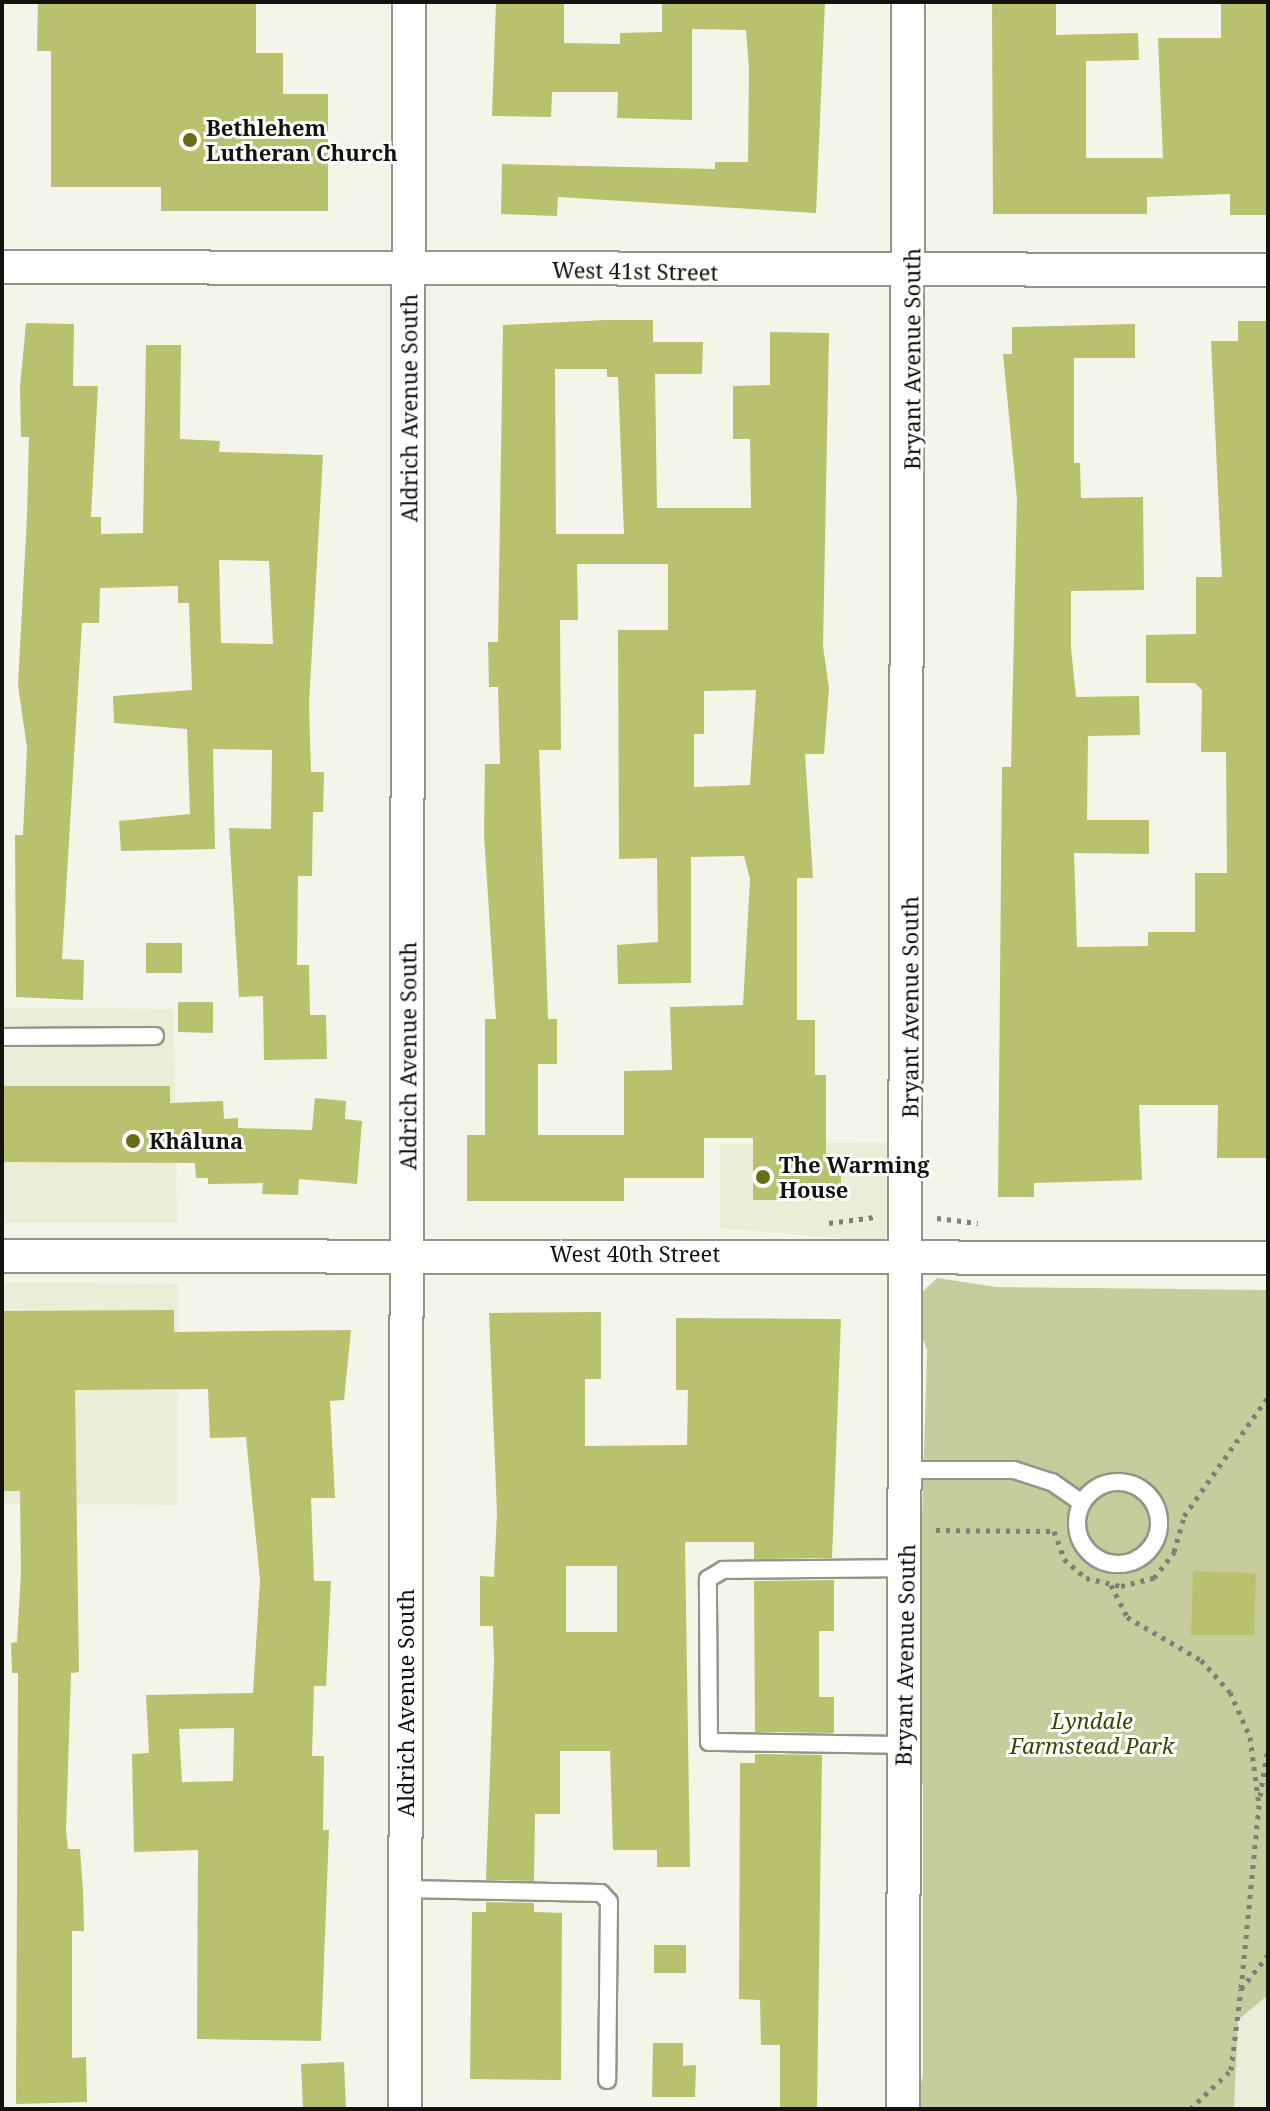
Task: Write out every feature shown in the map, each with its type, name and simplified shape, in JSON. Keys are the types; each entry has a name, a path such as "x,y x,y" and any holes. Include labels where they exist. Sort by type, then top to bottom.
{"street":[{"name":"Aldrich Avenue South","path":"405,2109 409,2"},
{"name":"Bryant Avenue South","path":"903,2109 912,273 908,2"},
{"name":"West 41st Street","path":"2,267 912,273 1268,270"},
{"name":"West 40th Street","path":"2,1256 408,1253 1268,1258"}],"lane":[{"path":"2,1037 155,1036"},
{"path":"907,1470 1014,1470 1052,1482 1082,1503"},
{"path":"1112,1482 1131,1484 1157,1509 1153,1545 1123,1565 1089,1554 1079,1538 1082,1503 1112,1482"},
{"path":"904,1745 709,1742 708,1579 723,1570 906,1568"},
{"path":"406,1889 601,1893 609,1902 607,2080"}],"path":[{"path":"933,1530 1054,1531 1072,1569 1111,1585 1154,1578 1165,1565 1184,1516 1268,1397"},
{"path":"1111,1585 1127,1617 1201,1660 1230,1692 1250,1737 1259,1805"},
{"path":"1190,2109 1231,2070 1259,1805 1268,1748"},
{"path":"1241,1989 1268,1955"}],"shaded area":[{"path":"2,1008 174,1009 177,1223 2,1223"},
{"path":"895,1142 891,1234 880,1242 720,1228 720,1144"},
{"path":"2,1282 178,1284 177,1505 2,1504"},
{"path":"1268,1995 1268,2109 1234,2109 1238,2019"}],"green space":[{"name":"Lyndale Farmstead Park","path":"937,1278 996,1287 1268,1290 1268,1995 1238,2020 1234,2109 915,2109 923,2075 923,1785 915,1760 927,1350 917,1324 918,1296"}],"building":[{"name":"Bethlehem Lutheran Church","path":"38,2 256,2 256,53 283,53 283,94 328,94 328,211 161,211 161,187 51,187 51,51 37,51"},
{"path":"496,2 564,2 564,43 620,44 620,33 662,32 662,2 825,2 816,213 558,197 557,216 501,214 502,164 715,169 715,162 748,162 749,69 746,30 692,29 692,120 617,118 618,92 552,92 551,117 492,116"},
{"path":"992,2 1056,2 1056,35 1138,33 1139,60 1086,61 1086,158 1163,158 1158,38 1221,38 1221,2 1268,2 1268,215 1230,215 1230,194 1147,197 1147,214 993,214"},
{"path":"653,320 653,342 703,342 702,374 655,374 657,508 751,508 750,439 733,439 733,386 770,385 770,332 829,333 823,646 829,688 824,754 805,754 813,878 797,878 797,1020 815,1020 815,1075 826,1075 826,1154 841,1154 841,1200 753,1200 753,1138 704,1138 704,1178 624,1178 624,1201 467,1201 467,1135 485,1135 485,1019 496,1019 484,835 485,764 500,764 498,687 489,687 488,642 498,642 503,325","holes":["555,369 607,369 607,377 618,377 624,534 556,534","577,564 668,564 668,630 618,630 619,859 657,858 658,942 617,945 618,984 691,983 691,857 744,856 750,879 743,1005 670,1007 672,1070 624,1071 624,1135 538,1135 538,1064 557,1064 557,1019 548,1019 539,750 561,750 560,620 578,620","756,690 750,785 694,787 694,734 704,734 704,691"]},
{"path":"1238,321 1268,321 1268,1158 1217,1158 1218,1105 1139,1105 1142,1180 1034,1183 1034,1197 998,1197 1002,767 1011,767 1017,499 1003,354 1012,354 1012,327 1135,324 1135,358 1074,358 1074,463 1080,463 1081,498 1143,497 1144,590 1071,591 1071,648 1076,697 1139,696 1140,735 1088,736 1087,820 1149,820 1149,854 1074,853 1077,947 1148,946 1148,932 1195,932 1195,873 1227,873 1226,752 1201,752 1202,690 1195,683 1146,683 1146,635 1196,634 1196,577 1222,577 1211,341 1238,341"},
{"path":"26,323 74,324 73,386 98,386 91,517 101,517 101,534 143,533 146,345 181,345 180,439 220,441 219,452 323,455 309,704 311,772 324,772 323,812 313,812 312,876 298,876 297,965 309,965 310,1015 326,1015 327,1059 264,1060 263,996 239,997 229,828 271,829 272,750 213,749 215,849 121,851 119,821 190,814 187,729 114,723 113,696 192,690 189,603 178,603 178,586 100,588 99,623 82,623 62,959 84,960 83,1000 16,997 15,835 23,835 27,748 18,685 29,437 21,437 20,387","holes":["219,560 269,561 273,644 221,643"]},
{"path":"146,943 182,943 182,973 146,973"},
{"path":"178,1002 213,1002 213,1033 178,1032"},
{"path":"2,1086 170,1086 170,1103 223,1101 224,1119 238,1118 238,1128 312,1130 315,1098 346,1101 345,1119 362,1121 357,1184 299,1179 298,1195 262,1194 263,1183 208,1184 208,1178 196,1178 195,1163 2,1162"},
{"path":"174,1310 174,1332 351,1330 344,1400 330,1401 335,1498 311,1498 314,1581 331,1581 326,1686 314,1686 312,1756 324,1756 323,1830 329,1830 321,2041 197,2039 198,1850 134,1852 132,1754 149,1753 146,1695 253,1693 260,1580 246,1437 210,1438 208,1389 75,1390 79,1672 71,1673 66,1831 68,1849 80,1849 84,1931 72,1931 72,2058 86,2057 87,2102 16,2104 18,1673 12,1673 11,1643 17,1642 21,1573 20,1491 2,1491 2,1311","holes":["234,1728 233,1781 182,1782 179,1729"]},
{"path":"601,1312 601,1379 585,1379 585,1446 687,1445 688,1390 676,1390 676,1318 841,1319 832,1558 754,1559 754,1542 685,1542 690,1867 657,1867 657,1850 613,1850 610,1751 560,1751 560,1814 535,1814 534,1881 486,1880 494,1662 493,1626 480,1626 480,1576 494,1577 497,1514 489,1313","holes":["566,1566 617,1566 617,1632 566,1632"]},
{"path":"1193,1571 1256,1573 1254,1635 1191,1635"},
{"path":"834,1580 834,1631 819,1631 819,1697 834,1697 834,1733 755,1732 754,1581"},
{"path":"755,1754 822,1755 817,2109 780,2109 780,2045 761,2045 760,2000 739,1999 740,1763 755,1763"},
{"path":"486,1902 534,1903 534,1912 562,1913 561,2080 470,2079 472,1912 486,1912"},
{"path":"654,1945 686,1945 686,1973 654,1973"},
{"path":"653,2043 683,2043 683,2066 696,2065 695,2097 652,2097"},
{"path":"344,2062 346,2109 303,2109 301,2064"}],"place":[{"name":"Bethlehem Lutheran Church","path":"190,140"},
{"name":"Khâluna","path":"133,1141"},
{"name":"The Warming House","path":"763,1177"}]}
